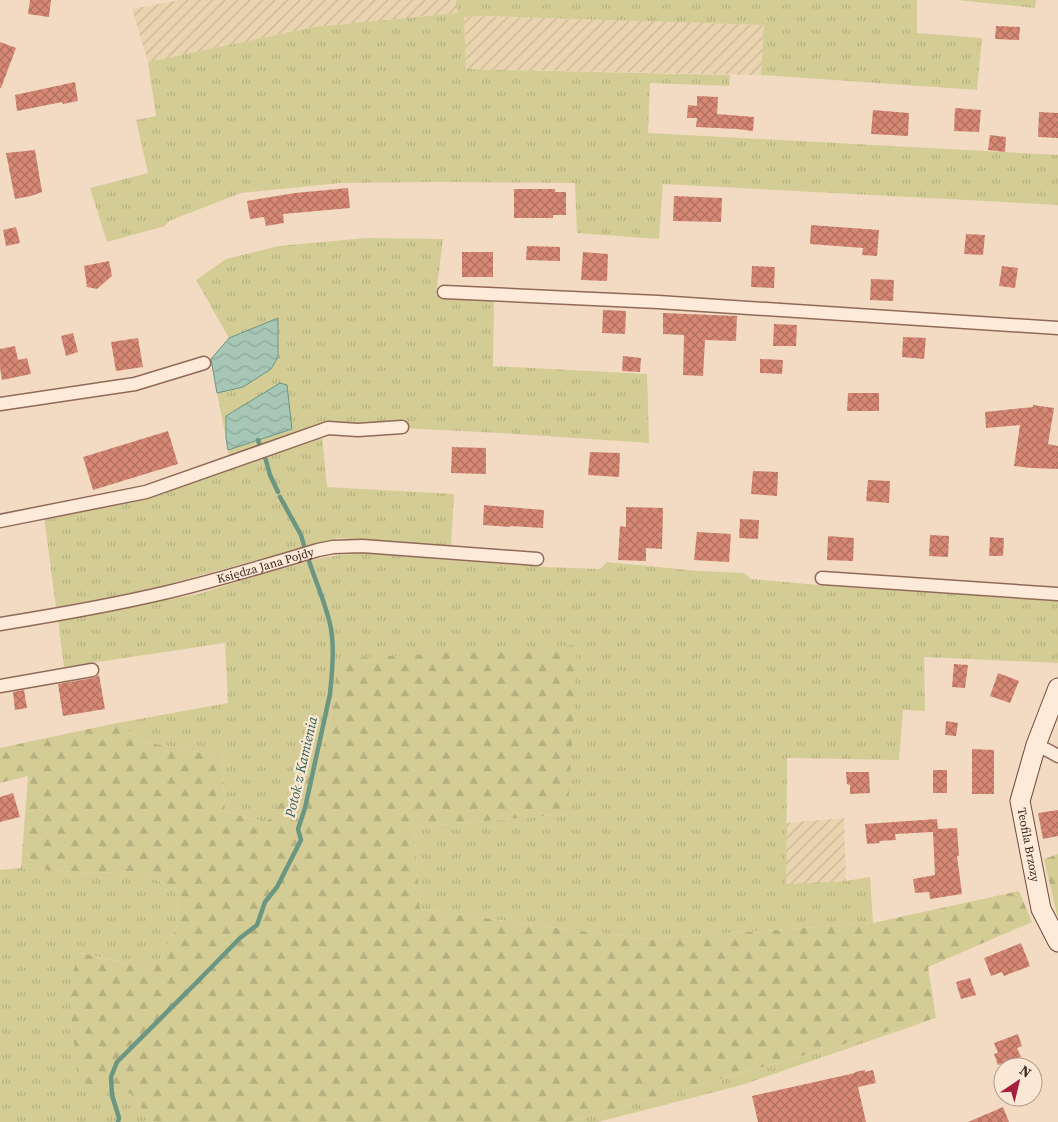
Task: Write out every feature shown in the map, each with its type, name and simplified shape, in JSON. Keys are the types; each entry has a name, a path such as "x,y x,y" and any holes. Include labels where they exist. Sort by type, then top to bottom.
{"street":[{"path":"444,292 658,302 1058,328"},
{"path":"0,404 135,384 204,364"},
{"path":"0,521 146,492 328,428 358,430 402,427"},
{"name":"Księdza Jana Pojdy","path":"0,624 98,607 167,592 333,547 362,546 537,559"},
{"path":"822,578 1058,594"},
{"path":"0,686 92,670"},
{"name":"Teofila Brzozy","path":"1058,688 1036,745 1020,801 1041,909 1058,942"},
{"path":"1036,745 1058,756"}],"shaded area":[{"path":"179,0 456,0 457,13 314,27 148,62 132,9"},
{"path":"486,16 765,25 761,75 466,69 464,17"},
{"path":"844,818 846,881 786,884 786,823"}],"green space":[{"path":"456,0 917,0 917,33 982,38 977,90 761,75 764,25 486,16 464,17 466,69 730,75 729,86 650,83 648,133 1058,155 1058,205 663,184 659,239 577,233 575,183 340,183 241,193 169,221 165,226 107,242 90,188 148,173 136,120 156,116 148,62 314,27 457,13"},
{"path":"956,0 1036,0 1035,8"},
{"path":"366,238 443,239 436,295 494,300 493,366 647,374 649,443 321,424 327,487 454,494 451,547 338,538 143,591 56,607 43,509 140,487 229,458 228,450 292,429 226,416 226,438 217,393 243,387 277,319 229,338 196,280 226,259 279,246"},
{"path":"361,553 544,567 600,569 607,562 699,571 744,573 751,579 842,587 1058,601 1058,663 924,657 925,711 903,710 899,760 787,758 786,884 846,881 870,877 873,923 648,939 420,909 414,827 568,814 333,706 323,747 267,823 225,811 222,756 144,742 117,723 228,703 225,643 64,667 58,620 198,594 325,557"},
{"path":"577,645 568,814 414,827 420,909 648,939 873,923 1019,891 1032,922 928,967 936,1018 568,1122 153,1122 131,1094 78,1082 69,991 78,952 154,970 178,925 177,890 140,871 95,873 21,868 28,776 0,783 0,748 117,723 144,742 222,756 225,811 266,823 323,747 333,706 338,659"},
{"path":"1058,854 1058,915 1057,915 1044,859"},
{"path":"21,868 95,873 140,871 177,890 178,925 154,970 79,952 79,1082 131,1094 153,1122 0,1122 0,870"},
{"path":"936,1018 742,1085 598,1122 568,1122"}],"water":[{"path":"278,318 278,357 271,369 243,387 217,393 211,359 229,338"},
{"path":"280,383 287,385 292,429 228,450 226,416"}],"building":[{"path":"30,0 51,0 49,17 28,14"},
{"path":"996,26 1020,27 1019,40 995,39"},
{"path":"0,42 16,48 1,88 0,88"},
{"path":"75,82 78,101 63,104 62,102 17,111 15,95"},
{"path":"697,96 718,97 717,114 754,117 753,131 696,127 697,118 687,118 688,105 697,106"},
{"path":"955,108 981,110 979,132 954,131"},
{"path":"873,110 909,113 908,136 871,134"},
{"path":"1039,112 1058,113 1058,138 1038,137"},
{"path":"990,135 1006,137 1005,152 988,150"},
{"path":"35,150 42,192 15,199 6,153"},
{"path":"348,188 350,208 283,214 284,223 266,226 264,217 250,219 247,201 295,193"},
{"path":"514,189 555,189 555,192 566,192 566,215 553,215 553,218 514,218"},
{"path":"674,196 722,198 721,222 673,221"},
{"path":"811,225 879,230 877,256 862,255 863,248 810,244"},
{"path":"16,227 20,243 6,246 3,230"},
{"path":"966,234 985,235 983,255 964,254"},
{"path":"527,246 560,247 560,261 526,260"},
{"path":"462,252 493,252 493,277 462,277"},
{"path":"583,252 608,254 607,281 581,280"},
{"path":"109,261 112,276 97,289 87,287 84,266"},
{"path":"752,266 775,267 774,288 751,287"},
{"path":"1002,266 1018,268 1015,288 999,286"},
{"path":"871,279 894,280 893,301 870,300"},
{"path":"603,310 626,311 625,334 602,333"},
{"path":"663,313 737,316 736,341 705,340 703,376 683,375 684,335 663,334"},
{"path":"774,324 797,325 796,346 773,346"},
{"path":"73,333 78,352 66,356 61,336"},
{"path":"903,337 926,338 924,359 902,357"},
{"path":"138,338 143,367 116,371 111,342"},
{"path":"15,346 18,360 27,358 31,374 2,380 0,349"},
{"path":"623,356 641,358 640,372 622,371"},
{"path":"760,359 783,360 782,374 760,373"},
{"path":"848,393 879,393 879,411 847,411"},
{"path":"1033,405 1054,408 1048,444 1058,446 1058,469 1014,466 1020,425 986,428 985,412 1033,407"},
{"path":"168,431 178,464 93,490 83,457"},
{"path":"452,447 486,448 486,474 451,473"},
{"path":"590,452 620,453 619,477 588,475"},
{"path":"753,471 778,472 777,496 751,494"},
{"path":"868,480 890,481 889,503 866,501"},
{"path":"484,505 544,510 543,528 483,525"},
{"path":"626,507 663,508 662,549 646,548 646,561 618,560 620,526 626,527"},
{"path":"740,519 759,520 758,539 739,538"},
{"path":"697,532 731,534 729,562 694,560"},
{"path":"930,535 949,536 948,557 929,556"},
{"path":"828,536 854,538 853,561 827,560"},
{"path":"990,537 1004,538 1003,556 989,556"},
{"path":"954,664 968,665 965,688 952,687"},
{"path":"998,673 1019,681 1010,703 990,696"},
{"path":"99,675 105,709 63,716 58,684 93,678"},
{"path":"24,690 27,708 15,710 13,692"},
{"path":"946,721 958,723 956,736 945,735"},
{"path":"972,749 994,750 994,794 972,794"},
{"path":"933,770 947,770 947,793 933,793"},
{"path":"846,772 869,772 870,793 850,794 850,785 847,784"},
{"path":"13,793 20,817 0,822 0,797"},
{"path":"1058,810 1058,836 1043,839 1038,813"},
{"path":"937,819 938,829 957,828 959,856 957,856 962,894 930,899 929,892 915,893 913,879 935,875 933,832 895,834 896,840 867,844 865,824"},
{"path":"1021,943 1030,966 1004,976 1002,972 991,976 984,958"},
{"path":"970,978 976,995 961,999 956,982"},
{"path":"1018,1034 1022,1046 1017,1048 1021,1057 995,1057 994,1054 998,1053 994,1043"},
{"path":"865,1070 865,1072 873,1070 876,1083 858,1087 866,1122 758,1122 752,1096"},
{"path":"1003,1107 1009,1122 968,1122"}],"waterway":[{"name":"Potok z Kamienia","path":"258,440 260,447"},
{"name":"Potok z Kamienia","path":"265,457 270,475 278,492"},
{"name":"Potok z Kamienia","path":"280,497 301,535 305,549"},
{"name":"Potok z Kamienia","path":"118,1122 119,1118 112,1095 111,1077 117,1062 240,938 257,925 265,902 277,887 301,840 298,829 305,808 330,694 333,659 330,624 308,558"}]}
